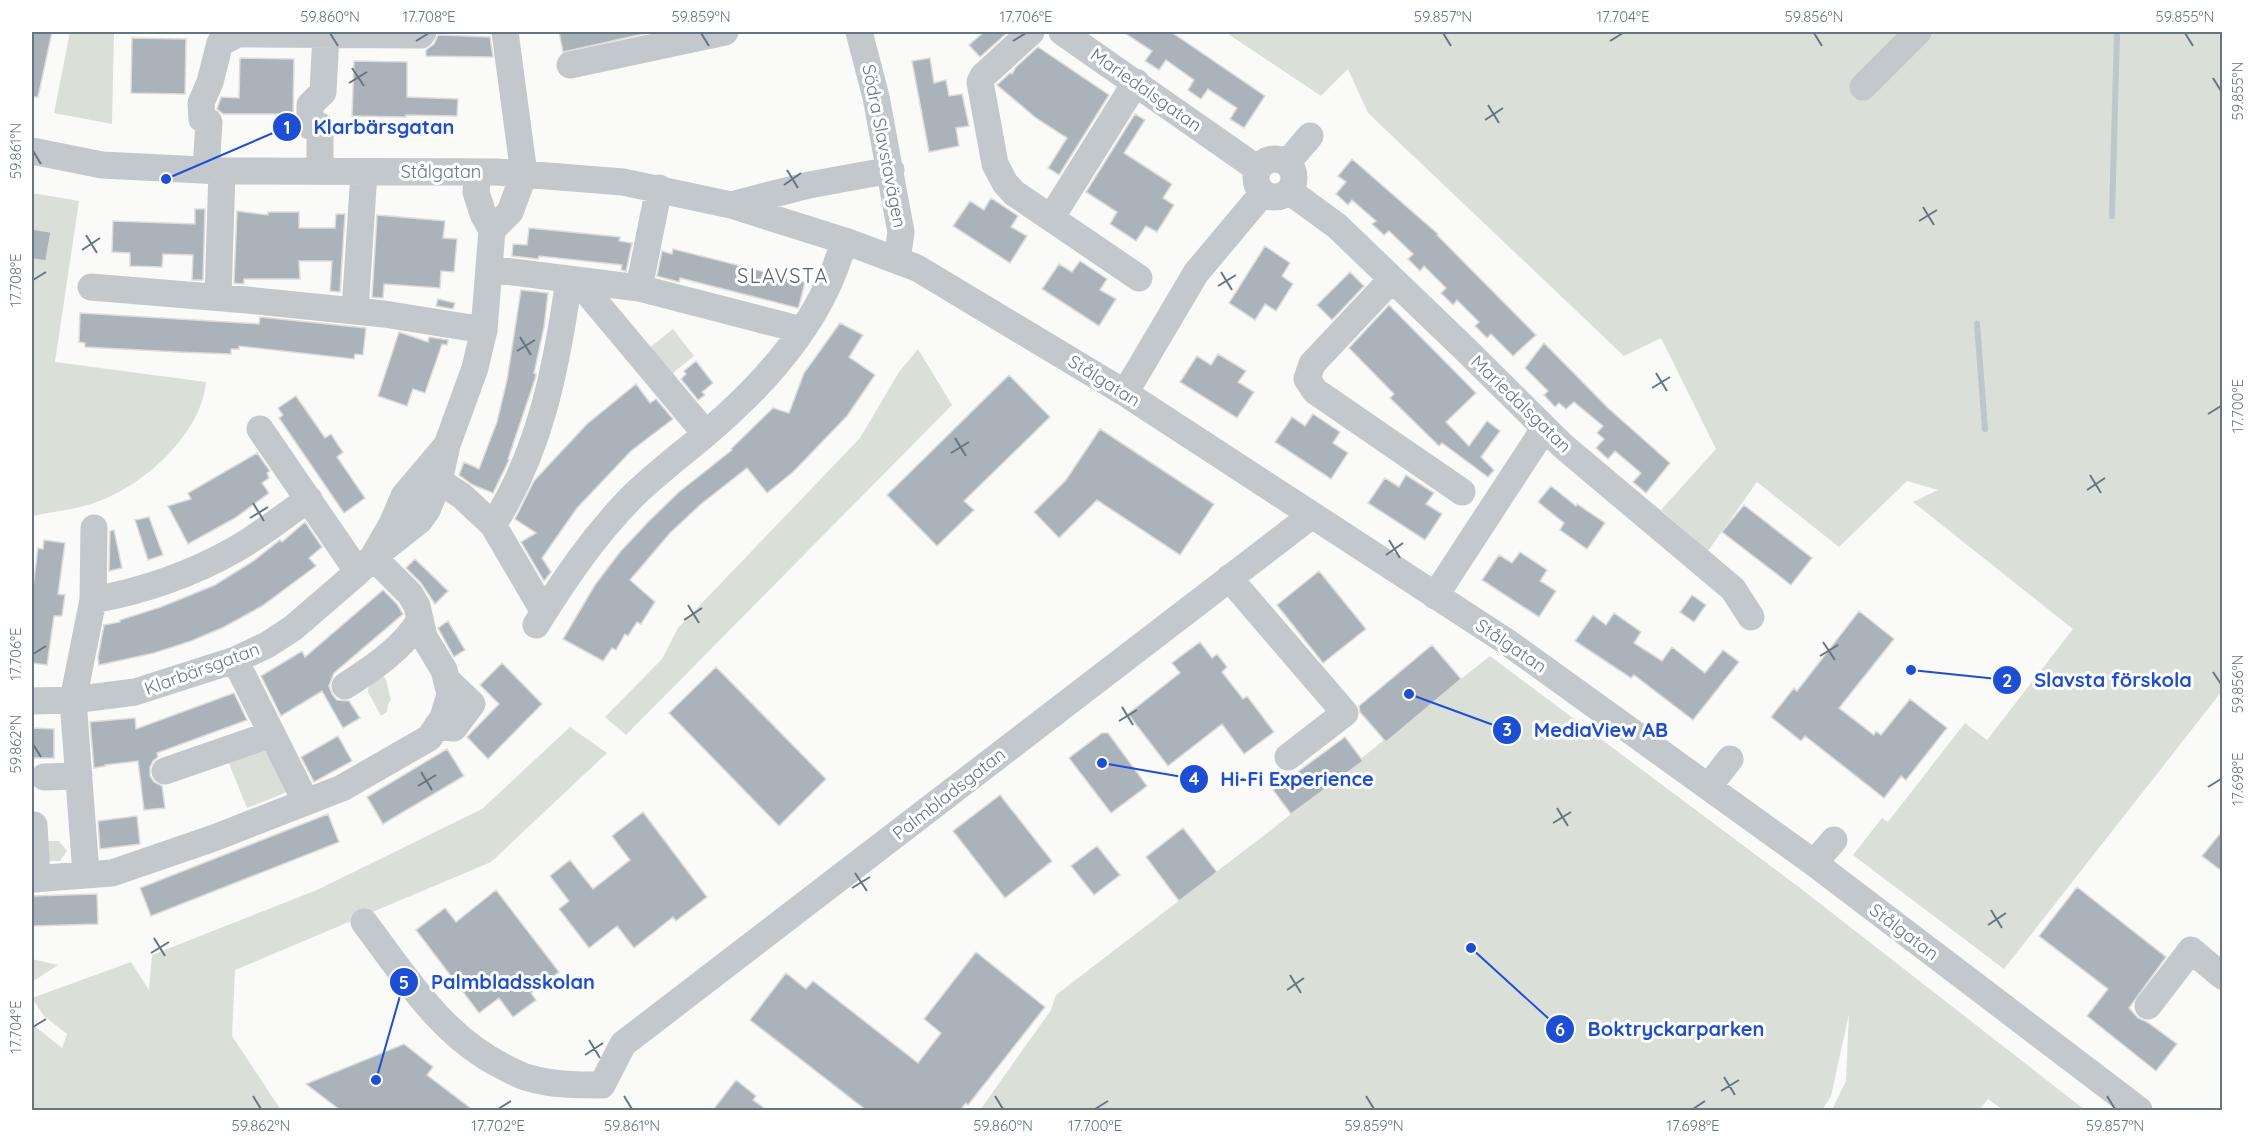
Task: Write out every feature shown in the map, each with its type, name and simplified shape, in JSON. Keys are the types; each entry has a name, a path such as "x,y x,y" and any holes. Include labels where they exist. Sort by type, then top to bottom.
{"street":[{"path":"218,297 214,170 209,122 202,119 201,103 210,82 220,43 238,34 421,35 423,32"},
{"path":"492,230 510,212 524,174 505,32"},
{"path":"570,65 725,32"},
{"name":"Södra Slavstavägen","path":"859,32 869,64 902,232 897,260"},
{"path":"1031,32 983,76 980,87 995,164 1001,177 1014,193 1139,278"},
{"name":"Mariedalsgatan","path":"1062,32 1136,82 1270,184 1337,226 1465,349 1544,429 1733,589 1751,617"},
{"path":"1863,87 1918,32"},
{"path":"320,171 310,105 323,92 326,34"},
{"path":"1051,218 1136,82"},
{"path":"1125,393 1196,273 1270,184 1264,162 1269,159 1287,163 1310,136"},
{"name":"Stålgatan","path":"32,151 102,165 214,170 478,172 623,182 731,205 845,241 917,268 1125,393 1558,678 1814,863 2139,1110"},
{"path":"731,205 809,185 891,170"},
{"path":"355,310 364,172"},
{"name":"Klarbärsgatan","path":"32,700 73,700 135,692 235,660 267,645 293,628 365,564 419,521 427,510 439,480 447,445 475,368 484,330 492,230 483,214 476,192 478,172"},
{"path":"806,228 809,185"},
{"path":"639,288 659,188"},
{"path":"439,480 462,496 493,525 540,619 562,583 597,536 631,498 741,403 777,364 835,290 845,241"},
{"path":"489,269 639,288 802,330"},
{"path":"1392,279 1312,364 1307,379 1315,391 1462,492"},
{"path":"573,280 706,434"},
{"path":"493,525 511,496 530,452 547,401 573,280"},
{"path":"91,287 355,310 484,330"},
{"path":"34,825 34,879 112,873 214,838 342,788 429,738 443,718 450,694 447,680 444,670 424,637 417,606 410,594 365,564 309,499 260,429"},
{"path":"1435,596 1544,429"},
{"name":"Klarbärsgatan","path":"365,564 392,524 404,496 447,445"},
{"path":"93,600 128,594 169,580 237,548 309,499"},
{"name":"Palmbladsgatan","path":"364,922 434,1014 458,1038 488,1059 527,1078 559,1085 602,1084 623,1044 1312,515"},
{"path":"86,874 73,700 93,600 94,528"},
{"path":"1229,579 1345,713 1288,756"},
{"path":"345,686 372,669 411,634 420,620"},
{"path":"235,660 306,802"},
{"path":"165,771 272,734"},
{"path":"1709,786 1730,759"},
{"path":"44,777 79,776"},
{"path":"1814,863 1834,840"},
{"path":"2148,1006 2191,950 2223,976"}],"shaded area":[{"path":"70,32 114,32 112,124 54,113"},
{"path":"1225,32 2222,32 2222,691 2004,969 1853,855 1882,818 1888,822 1965,723 1987,740 2073,629 1913,502 1938,490 1907,481 1839,547 1757,482 1708,551 1661,510 1716,449 1661,338 1624,356 1368,113 1348,69 1321,96"},
{"path":"32,193 79,201 55,362 206,382 202,402 193,422 165,458 148,473 110,497 91,504 32,516"},
{"path":"673,329 694,356 668,377 647,350"},
{"path":"918,349 952,405 626,735 605,717 662,659 678,628 860,438 899,372"},
{"path":"1490,656 1800,888 2085,1110 2003,1110 1988,1099 1979,1110 1832,1110 1846,1081 1849,1014 1831,1096 1822,1110 980,1110 1051,1010 1056,995 1271,830"},
{"path":"382,674 386,680 391,700 387,712 381,716 368,692 369,685"},
{"path":"570,727 607,753 491,862 235,970 232,1036 281,1110 32,1110 32,1024 62,1048 67,1034 44,1016 32,998 131,962 149,990 152,955 317,890 482,809"},
{"path":"268,745 287,792 247,808 228,761"},
{"path":"43,841 59,841 67,851 60,861 44,861"},
{"path":"32,959 58,965 32,982"}],"building":[{"path":"32,32 52,32 38,97 32,97"},
{"path":"559,32 652,32 563,52"},
{"path":"984,32 1008,32 980,57 969,45"},
{"path":"1123,32 1171,32 1265,96 1244,128 1230,119 1237,108 1208,89 1201,99 1188,90 1194,80 1166,60 1159,70 1145,61 1152,51"},
{"path":"438,35 490,37 493,57 426,56 426,50 434,44"},
{"path":"132,38 186,39 185,94 131,93"},
{"path":"1038,47 1109,95 1059,175 1048,168 1067,138 1036,118 997,85 1010,73 1012,74 1016,67"},
{"path":"240,58 294,59 293,114 223,114 217,109 221,97 239,98"},
{"path":"930,58 934,83 946,80 949,96 962,94 969,126 956,128 959,146 929,152 912,61"},
{"path":"354,61 407,62 407,97 458,99 457,116 352,116"},
{"path":"1135,114 1145,120 1124,153 1172,184 1163,198 1174,205 1157,232 1146,226 1136,241 1110,224 1117,212 1086,192"},
{"path":"1352,159 1438,234 1536,335 1513,356 1491,334 1487,338 1475,326 1479,322 1457,300 1453,305 1441,293 1446,288 1424,266 1420,271 1408,259 1413,254 1389,231 1384,235 1372,224 1376,221 1352,200 1348,205 1336,194 1346,182 1338,176"},
{"path":"991,198 1018,216 1011,227 1027,236 1010,263 953,226 970,201 984,210"},
{"path":"195,209 205,209 203,280 192,280 193,255 163,254 162,267 130,266 130,253 112,252 113,221 195,224"},
{"path":"237,211 268,215 268,212 299,212 299,228 335,228 336,214 345,214 340,292 330,291 332,261 299,261 300,279 244,279 244,284 234,283"},
{"path":"377,215 445,221 443,238 457,239 454,272 441,271 440,288 384,284 383,298 372,297"},
{"path":"529,228 620,237 619,241 632,243 626,271 621,270 622,265 539,256 538,259 512,256 513,244 527,245"},
{"path":"32,229 51,232 46,261 32,259"},
{"path":"1265,246 1290,263 1282,276 1293,284 1276,311 1265,304 1255,320 1229,303"},
{"path":"673,249 805,282 799,306 798,308 680,278 679,282 657,276 662,251 672,254"},
{"path":"1080,261 1107,279 1100,290 1116,299 1099,326 1042,289 1059,264 1072,272"},
{"path":"1350,272 1364,286 1332,320 1317,305"},
{"path":"521,290 548,293 544,327 534,373 536,374 535,379 509,460 493,493 473,485 459,475 464,462 479,469 497,422 507,380"},
{"path":"438,299 455,303 453,309 436,306"},
{"path":"1389,305 1476,393 1446,422 1469,446 1487,421 1500,431 1481,457 1494,470 1488,477 1442,443 1439,446 1390,398 1394,394 1349,348"},
{"path":"80,313 259,324 260,317 366,328 363,355 355,354 354,359 239,346 239,349 231,349 231,354 178,352 85,347 85,343 79,342"},
{"path":"840,323 863,335 849,357 875,375 847,416 793,472 767,493 747,468 701,504 670,533 630,580 655,602 641,624 637,622 628,636 625,634 616,650 612,648 603,661 563,639 595,585 620,552 649,521 679,492 732,450 773,408 789,413 804,373"},
{"path":"399,332 428,342 429,337 448,340 447,345 442,344 425,393 413,389 407,406 378,396"},
{"path":"1544,343 1608,408 1670,463 1646,493 1633,482 1641,473 1615,451 1608,459 1596,448 1604,439 1597,433 1603,426 1574,402 1566,409 1559,403 1555,407 1544,395 1548,391 1525,368"},
{"path":"1218,354 1246,371 1238,382 1254,392 1237,418 1180,382 1197,356 1211,365"},
{"path":"696,361 713,383 702,392 705,395 698,400 681,379 686,374 684,371"},
{"path":"1009,375 1050,417 964,501 974,510 937,546 887,495"},
{"path":"636,384 650,403 656,399 673,419 631,451 577,508 542,558 551,572 544,581 521,542 536,533 515,519 534,481 587,424"},
{"path":"296,396 325,438 331,434 343,452 337,457 365,498 344,513 279,418 283,415 278,408"},
{"path":"1313,414 1340,432 1333,443 1348,453 1331,479 1275,442 1292,417 1305,426"},
{"path":"1100,429 1214,504 1180,555 1097,500 1059,538 1034,512 1066,480"},
{"path":"257,453 270,471 267,473 269,478 262,483 269,493 235,518 188,544 168,506 191,499 188,493"},
{"path":"1406,475 1434,493 1426,504 1442,514 1425,540 1368,503 1385,478 1399,487"},
{"path":"1551,486 1576,506 1577,504 1605,523 1587,549 1560,530 1564,523 1538,502"},
{"path":"1744,505 1812,558 1791,585 1722,532"},
{"path":"149,517 163,555 148,560 135,520"},
{"path":"305,522 322,547 309,558 316,566 262,606 224,627 191,641 154,653 99,665 98,657 104,625 120,622 120,620 161,607 215,585 252,562 280,540 282,542"},
{"path":"114,530 122,568 109,571 110,531"},
{"path":"44,540 65,543 58,594 65,595 62,616 54,616 47,665 32,663 32,595 38,548 43,549"},
{"path":"1520,552 1547,570 1540,581 1556,591 1539,617 1482,580 1499,555 1512,563"},
{"path":"415,559 448,591 435,604 421,583 406,568"},
{"path":"1319,571 1366,629 1323,663 1277,605"},
{"path":"383,590 403,614 334,673 329,686 337,700 349,701 360,718 343,728 322,691 281,716 261,676 302,651 305,657"},
{"path":"1692,595 1706,605 1694,622 1680,612"},
{"path":"1859,611 1894,639 1839,708 1874,735 1876,731 1881,735 1910,699 1947,728 1906,780 1901,776 1884,798 1805,736 1801,741 1771,717 1794,688 1797,691"},
{"path":"1614,613 1641,632 1634,643 1662,661 1672,647 1705,673 1723,650 1739,662 1693,720 1634,675 1631,678 1575,641 1593,615 1606,625"},
{"path":"448,621 465,650 454,657 438,628"},
{"path":"1200,642 1212,658 1217,654 1227,667 1222,672 1243,699 1247,696 1274,732 1244,754 1222,724 1168,766 1128,714 1180,673 1172,663"},
{"path":"1432,645 1461,679 1386,742 1360,712 1359,706"},
{"path":"502,663 542,704 488,759 467,737 499,704 480,685"},
{"path":"716,667 826,779 779,826 669,713"},
{"path":"234,693 247,720 157,753 158,757 150,767 150,776 154,782 162,786 165,808 144,810 138,761 94,768 90,722 135,718 136,729"},
{"path":"32,728 54,729 54,758 32,758"},
{"path":"1102,733 1108,733 1147,786 1111,813 1069,758"},
{"path":"338,736 352,761 314,782 301,757"},
{"path":"1345,737 1363,761 1291,814 1273,790"},
{"path":"447,749 464,776 383,824 367,797"},
{"path":"1000,795 1052,861 1005,898 953,831"},
{"path":"643,812 707,897 676,921 673,917 634,948 617,926 589,948 559,909 569,901 550,876 570,860 593,889 630,860 612,836"},
{"path":"328,814 339,842 151,916 140,888"},
{"path":"137,816 140,844 100,849 98,821"},
{"path":"1183,828 1217,872 1179,901 1146,857"},
{"path":"2223,830 2223,872 2202,856"},
{"path":"1097,846 1120,875 1094,895 1071,866"},
{"path":"2077,887 2166,957 2129,1008 2138,1018 2177,1044 2156,1071 2087,1016 2108,989 2039,936"},
{"path":"496,890 559,972 531,993 536,1000 513,1017 499,998 479,1013 416,930 445,908 456,922"},
{"path":"97,894 98,924 32,926 32,896"},
{"path":"976,952 1045,1007 968,1105 966,1103 960,1110 866,1110 750,1020 786,973 806,989 813,981 918,1063 941,1033 924,1019"},
{"path":"404,1044 433,1067 427,1075 473,1110 340,1110 306,1084"},
{"path":"736,1080 756,1096 753,1100 767,1110 713,1110"}],"waterway":[{"path":"2112,216 2117,32"},
{"path":"1977,324 1985,429"}],"place":[{"name":"Klarbärsgatan","path":"166,179"},
{"name":"Slavsta förskola","path":"1911,670"},
{"name":"MediaView AB","path":"1409,694"},
{"name":"Hi-Fi Experience","path":"1102,763"},
{"name":"Boktryckarparken","path":"1471,948"},
{"name":"Palmbladsskolan","path":"376,1080"}],"district":[{"name":"SLAVSTA","path":"783,276"}]}
